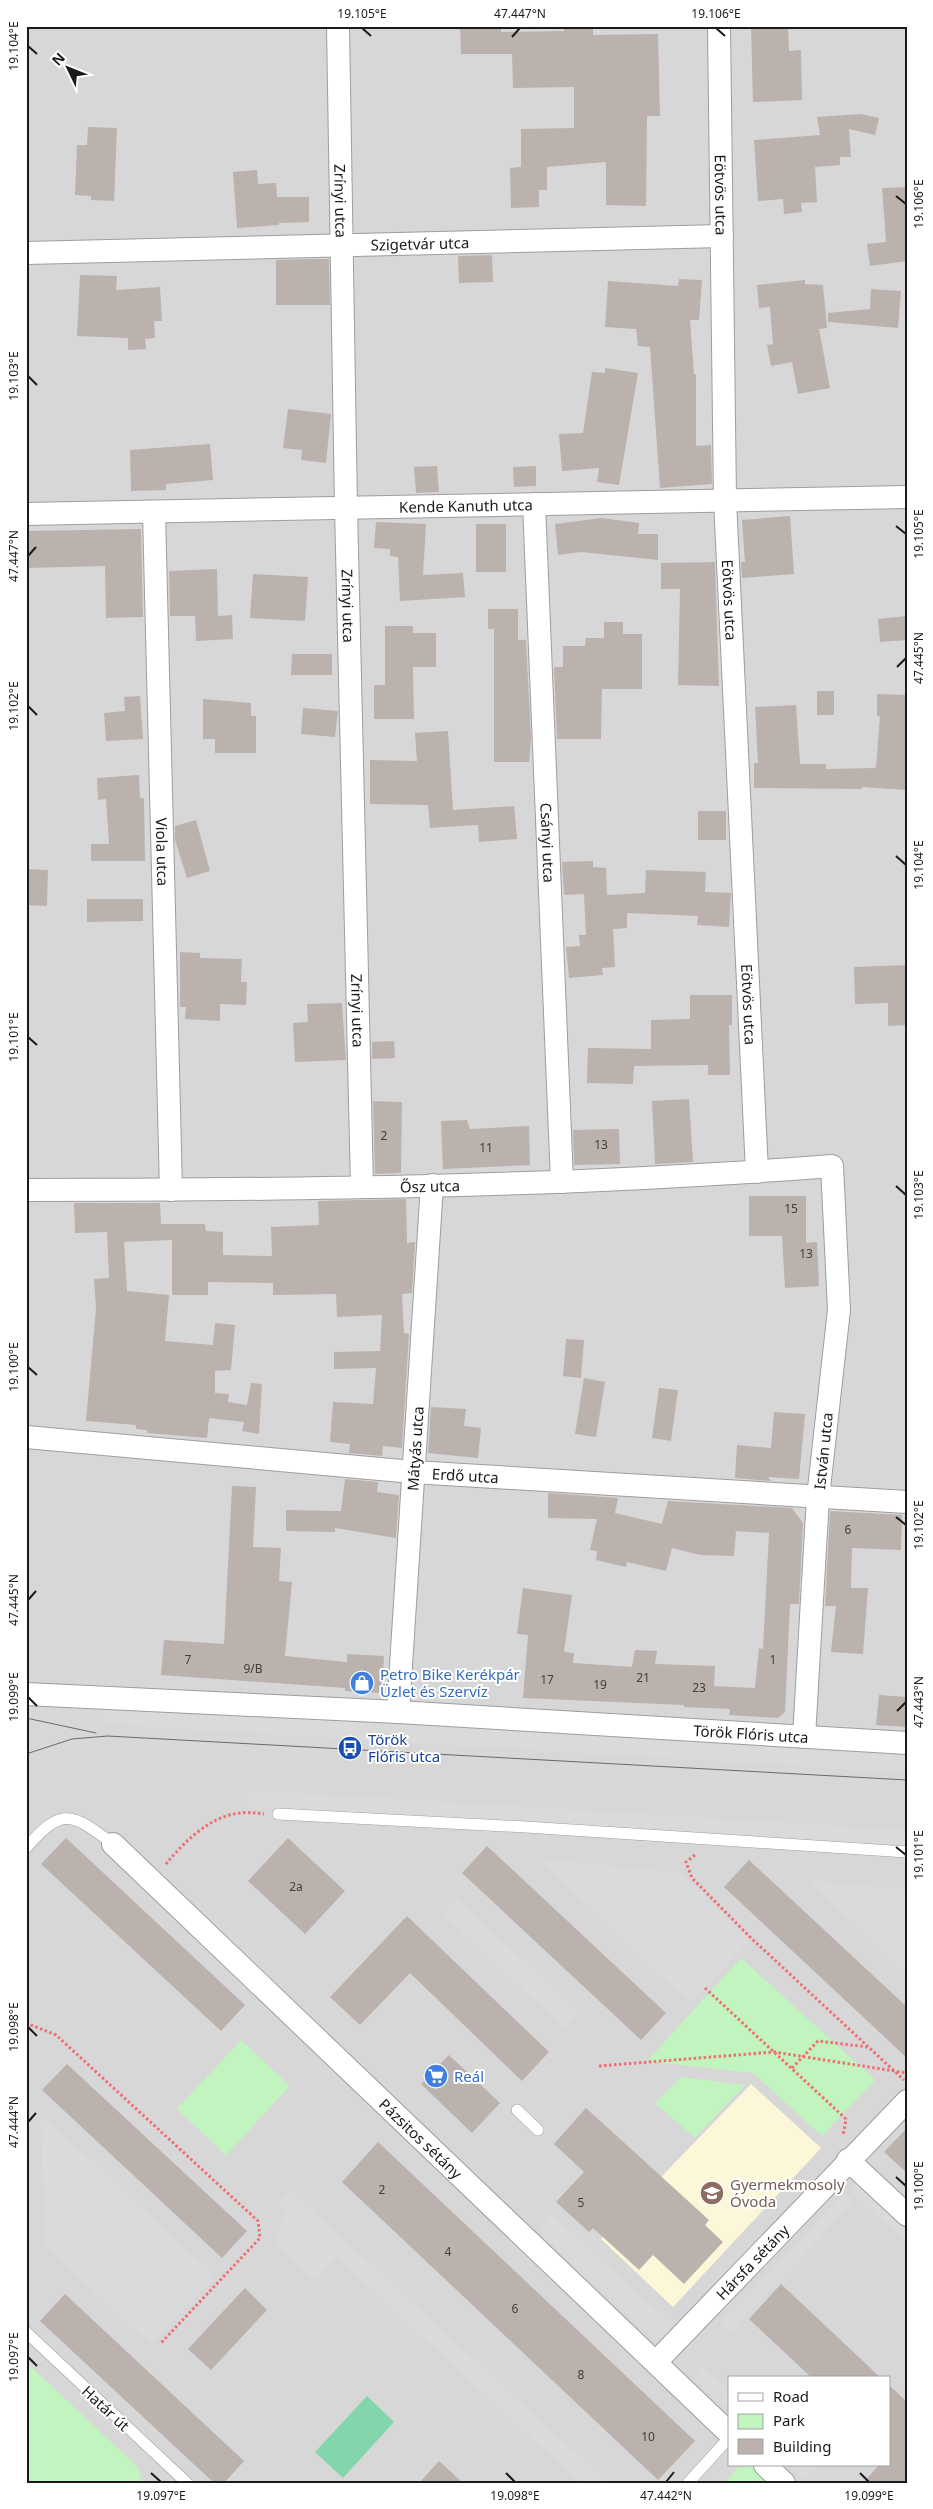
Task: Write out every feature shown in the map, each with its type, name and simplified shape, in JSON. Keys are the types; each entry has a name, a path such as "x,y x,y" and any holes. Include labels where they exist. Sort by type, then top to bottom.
{"street":[{"name":"Zrínyi utca","path":"338,26 346,508 362,1186"},
{"name":"Eötvös utca","path":"719,26 725,500 757,1172"},
{"name":"Szigetvár utca","path":"26,253 722,236"},
{"name":"Kende Kanuth utca","path":"26,514 907,497"},
{"name":"Csányi utca","path":"534,504 562,1182"},
{"name":"Viola utca","path":"154,512 171,1190"},
{"name":"Ősz utca","path":"26,1190 171,1190 562,1182 757,1172 832,1166"},
{"name":"István utca","path":"804,1737 818,1497 839,1310 832,1166"},
{"name":"Mátyás utca","path":"398,1712 432,1185"},
{"name":"Erdő utca","path":"26,1438 413,1472 907,1502"},
{"name":"Török Flóris utca","path":"26,1694 398,1712 907,1744"},
{"name":"Pázsitos sétány","path":"113,1844 728,2431"},
{"name":"Hársfa sétány","path":"656,2362 848,2160 907,2101"},
{"path":"848,2160 907,2215"},
{"path":"766,2466 784,2483"}],"lane":[{"path":"278,1814 526,1827 907,1852"},
{"path":"26,1848 40,1832 61,1818 72,1818 83,1822 113,1844"},
{"path":"517,2110 538,2130"},
{"name":"Határ út","path":"26,2332 186,2483"},
{"path":"688,2483 728,2439"}],"path":[{"path":"152,1883 180,1846 206,1825 239,1813 278,1814"},
{"path":"698,1852 686,1862 692,1878 751,1938 907,2082"},
{"path":"705,1988 846,2119 840,2152 848,2160"},
{"path":"26,2023 56,2035 258,2221 260,2238 160,2344"},
{"path":"792,2068 818,2041 868,2047"},
{"path":"599,2066 774,2052 907,2073"}],"shaded area":[{"path":"26,26 907,26 907,2483 26,2483"},
{"path":"106,1705 907,1755 907,1773 104,1724"},
{"path":"249,1790 907,1830 907,1847 248,1808"},
{"path":"539,1859 681,1873 750,1940 690,2003"},
{"path":"808,1880 907,1890 907,1974"},
{"path":"457,1898 578,2013 564,2028 443,1914"},
{"name":"Gyermekmosoly Óvoda","path":"751,2084 821,2148 673,2307 601,2239"},
{"path":"41,2114 215,2276 151,2344 44,2246"},
{"path":"860,2177 907,2220 907,2243 849,2189"},
{"path":"290,2190 608,2483 580,2483 337,2257 314,2280 275,2243 286,2210 278,2203"},
{"path":"844,2193 854,2202 730,2333 720,2324"},
{"path":"551,2214 688,2339 671,2355 537,2230"},
{"path":"703,2366 728,2389 728,2410 693,2377"},
{"path":"789,2466 817,2466 804,2480"}],"green space":[{"path":"741,1958 875,2080 822,2136 753,2073 647,2061"},
{"path":"241,2040 290,2086 226,2155 177,2109"},
{"path":"681,2077 745,2085 695,2138 655,2103"},
{"path":"26,2362 138,2467 142,2483 38,2483 26,2479"},
{"path":"367,2396 394,2422 343,2478 315,2452"},
{"path":"739,2466 754,2466 772,2483 724,2483"}],"building":[{"path":"460,26 501,26 501,32 564,31 564,27 593,27 593,35 658,34 660,116 647,116 646,206 606,205 606,162 547,167 547,190 539,190 539,207 511,208 510,168 521,167 521,129 574,128 574,87 513,88 512,54 461,54"},
{"path":"751,26 788,26 789,51 801,50 802,100 753,102"},
{"path":"861,114 879,118 875,135 849,129 851,157 840,157 840,165 815,167 817,202 801,203 802,212 784,214 783,199 758,201 754,140 820,135 817,117"},
{"path":"88,127 117,128 114,201 91,200 91,196 75,195 77,145 87,145"},
{"path":"257,170 258,184 276,183 277,197 309,197 309,222 237,228 233,172"},
{"path":"907,187 907,261 870,266 867,244 886,242 882,188"},
{"path":"492,255 493,282 459,283 458,256"},
{"path":"329,259 330,305 276,305 276,260"},
{"path":"80,275 117,276 116,290 160,287 162,321 154,321 155,338 145,339 146,349 128,350 128,338 77,336"},
{"path":"679,279 702,280 699,320 690,320 694,374 696,374 696,446 711,445 712,484 660,488 650,347 638,346 636,329 605,327 608,281 678,286"},
{"path":"805,280 805,284 823,285 827,328 819,329 830,388 798,394 792,362 771,366 767,345 773,344 770,307 759,308 757,285"},
{"path":"871,289 901,291 898,328 828,322 828,313 870,309"},
{"path":"605,368 638,373 619,485 597,482 599,468 562,471 559,434 583,433 592,372 605,373"},
{"path":"288,409 331,414 326,463 301,460 302,450 283,448"},
{"path":"210,444 213,480 166,484 166,490 131,491 130,450"},
{"path":"437,466 439,492 416,493 414,467"},
{"path":"536,466 536,486 514,487 513,467"},
{"path":"790,516 794,574 742,578 741,562 745,562 742,520"},
{"path":"602,518 639,523 638,534 658,534 658,560 581,552 558,555 555,524"},
{"path":"376,522 426,524 423,575 463,573 465,597 400,601 398,557 390,556 390,549 374,548"},
{"path":"476,524 506,524 506,572 476,572"},
{"path":"141,529 143,617 106,618 105,566 26,568 26,531"},
{"path":"715,562 719,686 678,685 680,589 661,589 661,563"},
{"path":"217,569 218,616 232,615 233,639 196,641 195,616 170,616 169,571"},
{"path":"253,574 308,577 305,621 250,618"},
{"path":"488,609 518,609 518,640 526,640 531,739 529,762 494,762 494,629 488,629"},
{"path":"907,616 907,640 880,642 878,619"},
{"path":"604,622 623,622 623,634 642,634 642,689 602,689 601,739 557,739 554,667 563,667 563,646 585,646 586,638 604,638"},
{"path":"385,626 413,626 413,633 436,633 436,667 413,667 414,719 374,719 374,685 385,685"},
{"path":"292,654 332,654 332,675 291,675"},
{"path":"817,691 834,691 834,715 817,715"},
{"path":"877,694 907,695 907,790 862,787 862,789 754,788 754,763 758,763 755,707 796,705 800,764 826,764 826,769 876,768 880,716 877,716"},
{"path":"140,696 143,739 106,741 104,713 125,711 124,697"},
{"path":"203,699 251,703 251,716 256,716 256,753 215,753 215,739 203,739"},
{"path":"303,708 338,711 335,737 301,734"},
{"path":"448,731 453,810 514,806 517,839 479,842 478,825 430,828 428,805 370,804 370,760 417,761 415,733"},
{"path":"139,775 140,798 144,798 145,861 91,861 91,844 109,844 106,799 98,800 97,778"},
{"path":"698,811 726,811 726,840 698,840"},
{"path":"196,820 210,871 187,878 175,840 175,826"},
{"path":"593,861 593,867 606,868 607,895 645,893 646,870 706,872 705,892 731,893 729,927 697,925 698,916 627,913 627,928 613,929 615,967 602,968 603,975 569,978 566,947 580,946 579,935 586,935 584,894 564,895 562,862"},
{"path":"26,869 48,870 47,906 26,905"},
{"path":"87,899 143,899 143,921 87,922"},
{"path":"180,952 200,953 200,958 242,959 241,982 247,982 246,1005 220,1004 220,1021 185,1019 186,1007 180,1007"},
{"path":"907,965 907,1025 888,1026 888,1003 855,1004 854,967"},
{"path":"690,995 732,995 732,1025 729,1025 730,1075 708,1075 708,1065 634,1066 633,1084 587,1083 588,1048 651,1049 651,1020 690,1019"},
{"path":"342,1003 346,1060 295,1062 293,1023 308,1022 307,1004"},
{"path":"394,1041 395,1058 372,1059 372,1042"},
{"path":"689,1099 693,1162 655,1164 652,1101"},
{"path":"373,1101 402,1102 401,1173 375,1174"},
{"path":"467,1120 470,1129 529,1126 530,1165 443,1169 441,1121"},
{"path":"619,1129 620,1164 574,1165 573,1130"},
{"path":"749,1196 806,1196 806,1243 817,1242 819,1286 785,1288 782,1236 749,1236"},
{"path":"406,1199 407,1243 415,1242 412,1293 402,1294 404,1333 409,1334 402,1448 383,1446 382,1456 349,1453 350,1444 330,1442 333,1402 373,1404 376,1368 334,1369 334,1352 380,1351 382,1315 337,1317 336,1294 273,1295 273,1283 208,1282 208,1295 172,1295 172,1240 124,1242 127,1291 169,1295 165,1341 213,1345 215,1323 235,1325 231,1370 215,1371 215,1393 229,1394 228,1402 247,1405 251,1383 262,1384 259,1434 242,1431 244,1422 209,1418 207,1438 147,1433 147,1430 136,1429 136,1425 86,1421 96,1308 94,1279 109,1278 107,1232 75,1233 74,1203 160,1203 161,1224 205,1224 206,1231 223,1232 223,1255 272,1256 271,1227 319,1225 318,1201"},
{"path":"566,1339 584,1340 581,1378 563,1376"},
{"path":"584,1378 605,1382 596,1437 575,1434"},
{"path":"659,1388 678,1390 671,1441 652,1438"},
{"path":"431,1407 466,1409 464,1426 481,1428 478,1458 428,1453"},
{"path":"774,1412 805,1414 799,1479 768,1477 771,1481 735,1478 737,1445 771,1448"},
{"path":"345,1479 378,1482 377,1492 399,1495 396,1538 335,1528 335,1532 286,1531 286,1510 341,1511"},
{"path":"232,1486 256,1487 253,1547 281,1548 279,1581 292,1582 285,1656 347,1662 347,1654 384,1656 382,1693 345,1691 345,1688 161,1675 164,1640 224,1644"},
{"path":"548,1493 618,1498 615,1513 662,1524 668,1501 792,1508 803,1523 799,1604 790,1604 785,1712 778,1718 729,1715 730,1709 684,1707 684,1705 523,1698 528,1635 517,1634 523,1588 572,1595 564,1652 574,1653 573,1663 632,1667 635,1650 657,1651 655,1664 715,1666 714,1686 755,1688 759,1648 763,1649 769,1533 736,1531 734,1556 700,1555 672,1548 666,1571 627,1562 626,1567 596,1560 597,1551 590,1550 597,1519 548,1518"},
{"path":"830,1511 902,1515 901,1550 852,1548 851,1588 868,1588 863,1654 831,1652 836,1606 825,1606"},
{"path":"879,1695 907,1697 907,1727 876,1725"},
{"path":"66,1838 245,2005 221,2031 41,1864"},
{"path":"288,1838 345,1891 305,1934 248,1881"},
{"path":"487,1846 666,2013 641,2040 462,1873"},
{"path":"749,1860 907,2007 907,2058 724,1887"},
{"path":"407,1916 549,2052 522,2081 410,1973 360,2025 330,1997"},
{"path":"449,2055 500,2103 472,2133 421,2084"},
{"path":"67,2064 247,2231 222,2258 42,2090"},
{"path":"586,2108 709,2220 705,2225 723,2242 684,2284 653,2255 639,2270 593,2228 589,2232 556,2202 584,2172 554,2144"},
{"path":"907,2128 907,2173 884,2152"},
{"path":"378,2142 695,2441 658,2480 342,2182"},
{"path":"781,2284 879,2376 810,2376 749,2319"},
{"path":"245,2288 267,2310 211,2370 188,2349"},
{"path":"65,2294 244,2461 224,2483 214,2483 40,2321"},
{"path":"890,2386 907,2402 907,2483 863,2483 878,2466 890,2466"},
{"path":"439,2461 463,2483 419,2483"}],"tram line":[{"path":"26,1718 96,1733"},
{"path":"26,1754 72,1739 108,1736 907,1780"}],"place":[{"name":"Petro Bike Kerékpár Üzlet és Szervíz","path":"362,1683"},
{"name":"Török Flóris utca","path":"350,1748"},
{"name":"Reál","path":"436,2076"},
{"name":"Gyermekmosoly Óvoda","path":"712,2193"}]}
